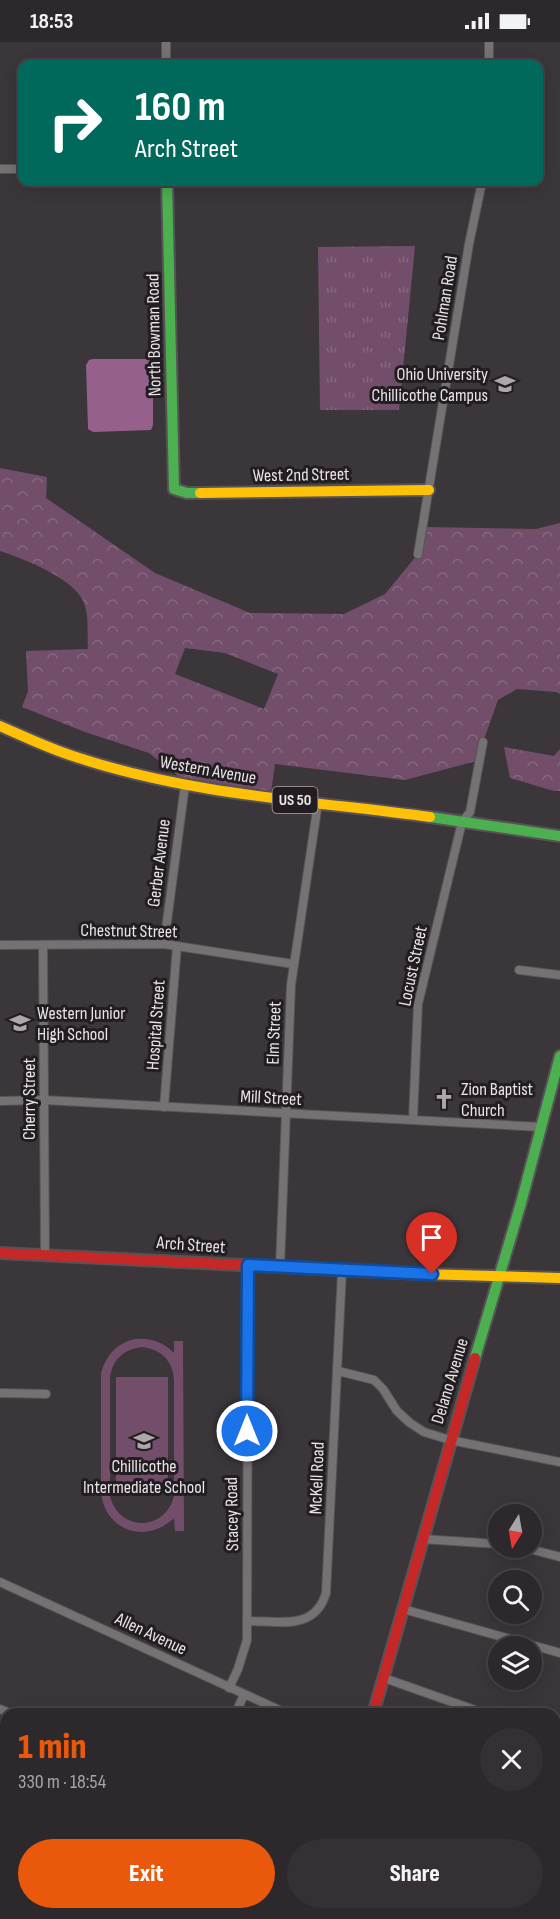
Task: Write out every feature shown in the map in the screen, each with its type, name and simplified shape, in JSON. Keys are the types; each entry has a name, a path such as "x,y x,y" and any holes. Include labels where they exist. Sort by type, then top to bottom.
{"street":[{"path":"166,42 166,60"},
{"path":"489,42 489,60"},
{"path":"0,169 18,169"},
{"name":"North Bowman Road","path":"167,186 174,489"},
{"name":"Pohlman Road","path":"418,554 469,244 481,186"},
{"name":"West 2nd Street","path":"174,489 187,493 429,490"},
{"name":"Western Avenue","path":"0,726 23,738 104,765 185,785 560,836"},
{"name":"Locust Street","path":"413,1119 418,1004 462,822 470,812 483,742"},
{"name":"Gerber Avenue","path":"164,944 185,785"},
{"name":"Elm Street","path":"280,1267 293,964 318,803"},
{"name":"Chestnut Street","path":"0,945 164,944 293,964"},
{"name":"Cherry Street","path":"43,945 45,1254"},
{"name":"Hospital Street","path":"164,1107 177,946"},
{"path":"519,970 560,975"},
{"name":"Delano Avenue","path":"375,1708 560,1056"},
{"name":"Mill Street","path":"0,1101 44,1100 541,1127"},
{"name":"Arch Street","path":"0,1252 342,1271 560,1278"},
{"name":"Stacey Road","path":"229,1688 247,1640 248,1265"},
{"name":"McKell Road","path":"247,1621 296,1621 308,1618 323,1604 326,1593 342,1271"},
{"path":"338,1371 374,1380 384,1389 398,1411 424,1432 450,1440 560,1462"},
{"path":"0,1394 46,1394"},
{"path":"422,1539 488,1543"},
{"path":"542,1552 560,1557"},
{"name":"Allen Avenue","path":"0,1582 274,1708"},
{"path":"403,1609 560,1653"},
{"path":"384,1678 469,1708"},
{"path":"238,1708 244,1695"}],"green space":[{"path":"415,246 399,410 320,410 318,247"},
{"path":"0,468 47,477 46,498 155,573 250,613 344,614 385,594 418,554 423,527 536,529 560,523 560,694 517,689 498,700 483,742 480,760 405,780 275,764 271,792 183,780 149,753 85,732 22,707 28,691 26,651 88,649 87,616 81,596 62,579 23,559 0,551","holes":["185,648 225,653 278,674 264,709 175,674"]},
{"path":"504,747 554,756 560,749 560,791 510,778"},
{"path":"151,1340 161,1343 174,1353 174,1341 183,1341 184,1531 175,1531 174,1518 151,1531 128,1530 110,1516 104,1505 101,1491 101,1373 113,1351 129,1341","holes":["135,1348 149,1348 165,1357 173,1373 174,1496 169,1508 161,1516 142,1523 123,1516 115,1508 110,1496 110,1380 113,1367 119,1357"]},
{"path":"116,1377 168,1377 168,1494 116,1494"}],"shaded area":[{"path":"89,360 151,360 153,364 153,425 151,430 93,432 88,429 86,365"}],"traffic: fast":[{"path":"167,186 174,489 187,493 200,493"},
{"path":"430,817 560,836"},
{"path":"475,1358 521,1203 560,1056"}],"traffic: slow":[{"path":"200,493 429,490"},
{"path":"0,726 66,754 163,780 252,795 430,817"},
{"path":"422,1274 560,1278"}],"traffic: jam":[{"path":"0,1253 422,1274"},
{"path":"375,1708 475,1358"}],"place":[{"name":"Ohio University Chillicothe Campus","path":"505,384"},
{"name":"Western Junior High School","path":"20,1023"},
{"name":"Zion Baptist Church","path":"444,1099"},
{"name":"Chillicothe Intermediate School","path":"144,1441"}],"route":[{"path":"247,1431 248,1265 432,1274"}]}
